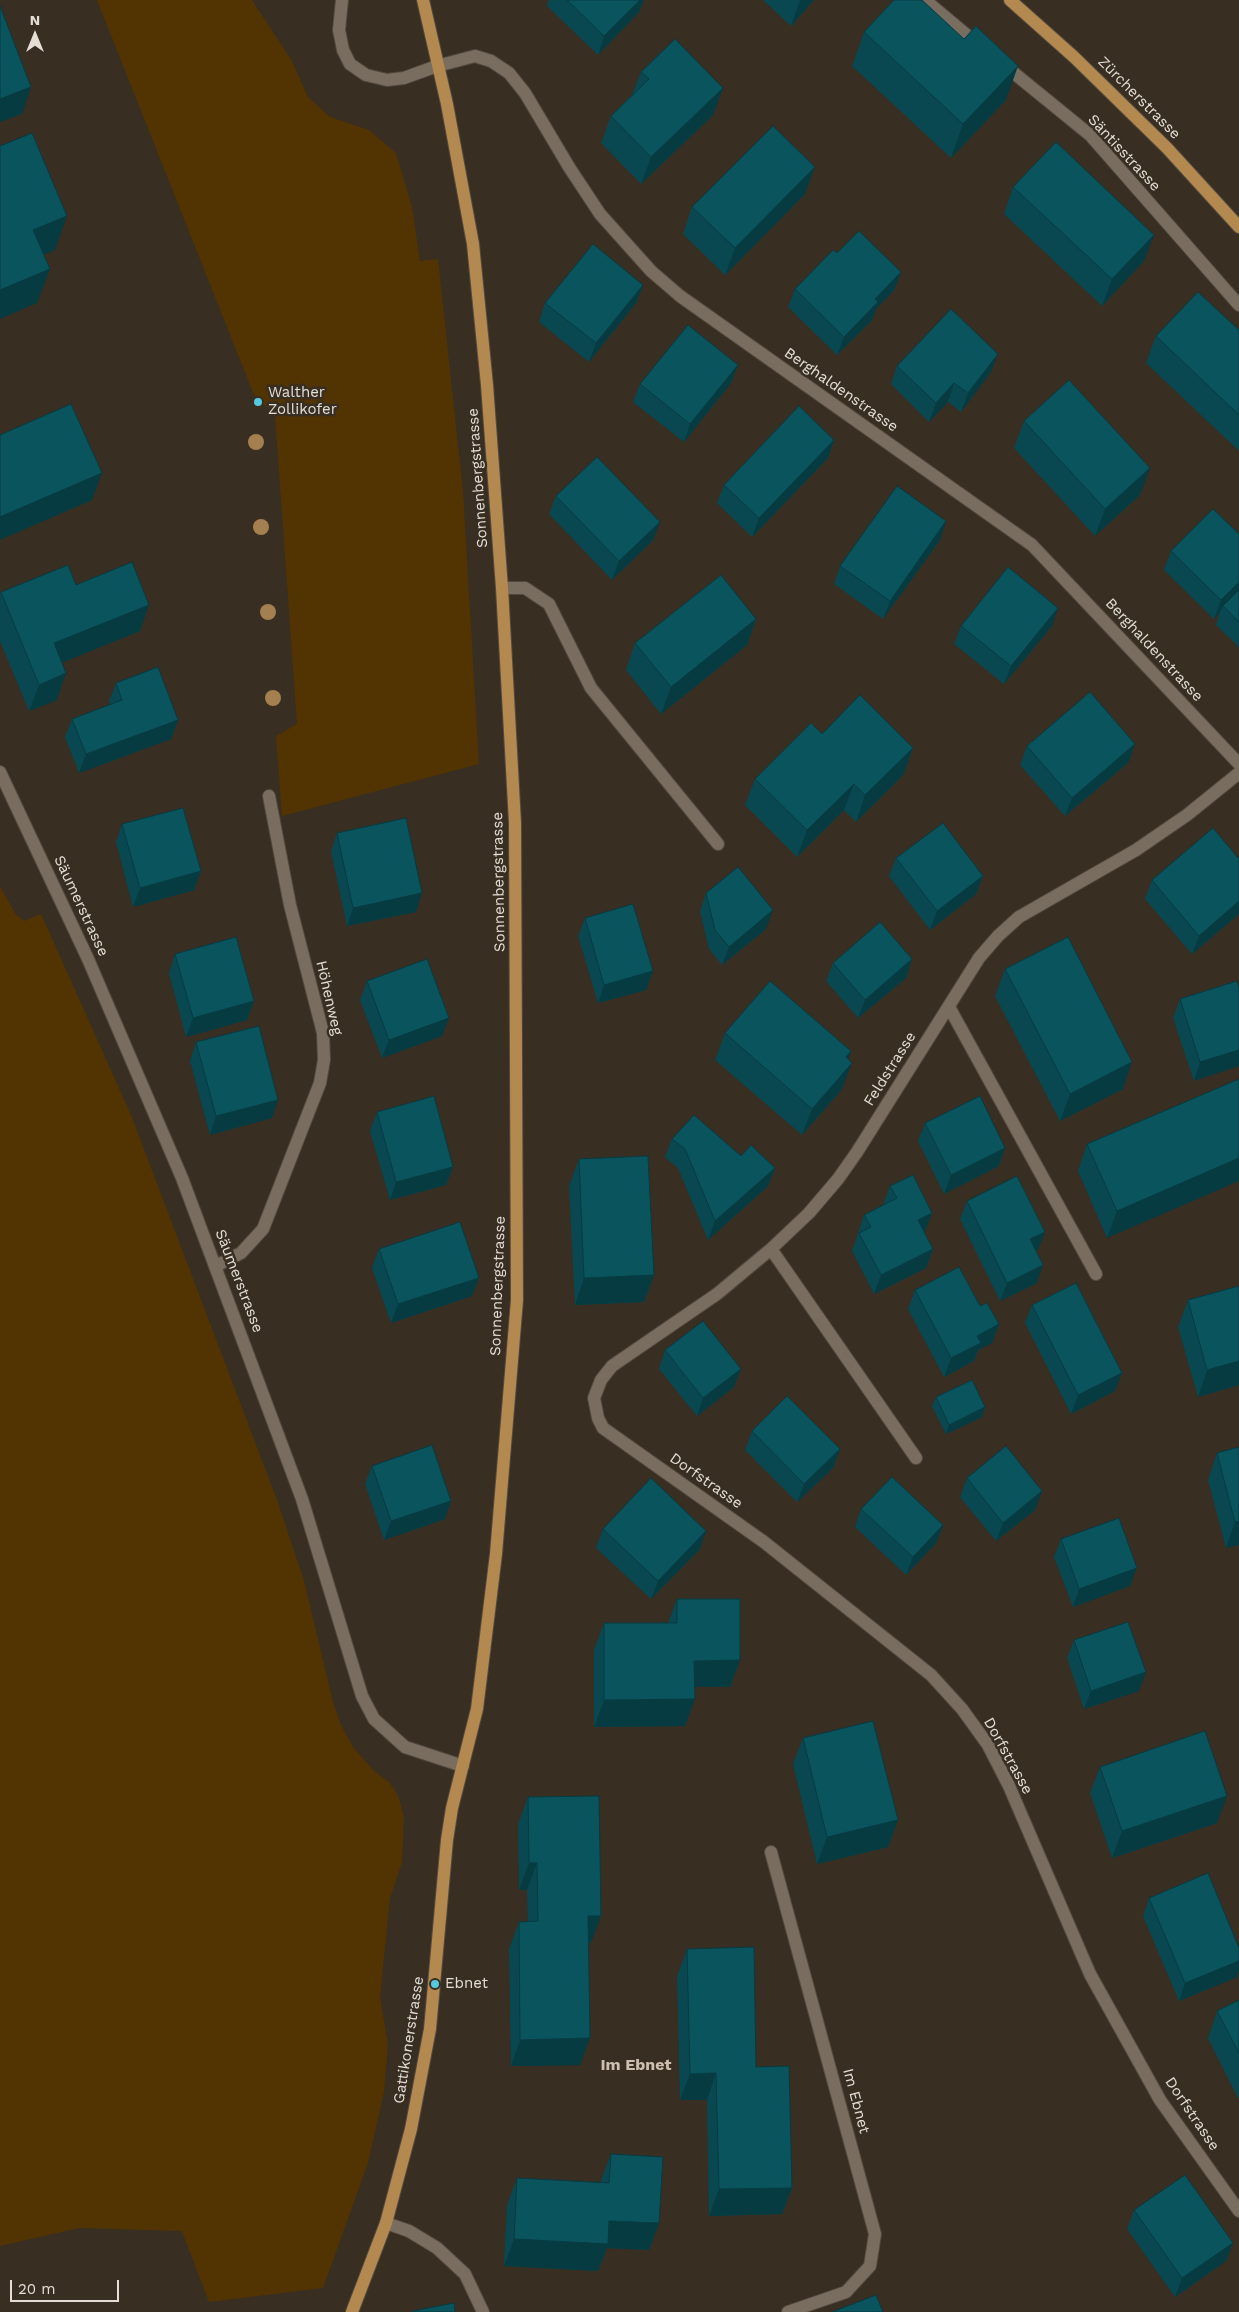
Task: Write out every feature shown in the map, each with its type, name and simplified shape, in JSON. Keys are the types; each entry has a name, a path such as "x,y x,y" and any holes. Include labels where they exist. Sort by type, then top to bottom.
{"main road":[{"name":"Sonnenbergstrasse","path":"423,0 447,104 473,244 487,385 502,588 515,823 517,1300 496,1554 477,1709 463,1766"},
{"name":"Zürcherstrasse","path":"1010,0 1074,57 1167,148 1239,227"},
{"name":"Gattikonerstrasse","path":"352,2312 386,2223 411,2129 430,2029 447,1840 452,1808 463,1766"}],"street":[{"name":"Berghaldenstrasse","path":"342,0 339,30 343,50 350,64 366,75 387,80 404,78 437,66 475,56 491,61 508,74 525,94 569,168 600,214 651,271 688,302 1032,545 1239,764"},
{"name":"Säntisstrasse","path":"925,0 1090,135 1239,305"},
{"path":"502,588 525,588 549,604 591,688 718,844"},
{"name":"Säumerstrasse","path":"0,772 88,959 182,1178 302,1499 355,1674 374,1719 404,1747 463,1766"},
{"name":"Feldstrasse","path":"595,1408 596,1390 605,1372 717,1294 771,1249 808,1213 838,1179 979,958 1019,917 1136,850 1186,815 1239,773"},
{"name":"Höhenweg","path":"216,1266 241,1253 263,1229 320,1083 324,1060 323,1034 290,905 269,796"},
{"path":"949,1007 1096,1274"},
{"path":"771,1249 916,1458"},
{"name":"Dorfstrasse","path":"595,1408 603,1428 764,1542 931,1675 962,1709 988,1746 1009,1786 1095,1982 1160,2100 1239,2211"},
{"name":"Im Ebnet","path":"771,1852 875,2234 870,2266 846,2292 788,2312"},
{"path":"386,2223 409,2231 437,2248 465,2274 482,2312"}],"shaded area":[{"path":"97,0 252,0 292,61 308,97 330,117 369,130 396,153 412,207 420,261 438,259 463,491 479,764 282,816 276,736 297,724 275,415 254,395"},
{"path":"0,886 16,915 24,921 41,914 131,1115 277,1500 304,1581 333,1702 341,1725 353,1747 374,1771 389,1782 398,1795 404,1817 402,1862 390,1898 380,1997 388,2045 384,2092 368,2163 323,2288 209,2302 182,2231 79,2228 0,2246"}],"building":[{"path":"567,0 640,0 604,36"},
{"path":"894,0 922,0 964,39 976,26 1018,66 963,124 864,32"},
{"path":"0,6 31,87 0,99"},
{"path":"675,39 723,88 651,157 611,116 649,79 641,72"},
{"path":"773,126 815,167 735,248 692,207"},
{"path":"32,133 67,216 33,230 50,269 0,290 0,146"},
{"path":"1056,142 1154,235 1112,279 1013,187"},
{"path":"859,231 901,272 875,299 878,302 844,337 795,289 833,250 837,253"},
{"path":"593,244 643,285 596,343 545,303"},
{"path":"1198,292 1239,330 1239,415 1156,336"},
{"path":"951,309 998,354 968,393 954,383 936,403 897,366"},
{"path":"688,325 738,365 690,424 640,384"},
{"path":"1069,380 1150,468 1105,509 1024,421"},
{"path":"71,404 102,473 0,517 0,435"},
{"path":"799,406 834,440 759,518 724,485"},
{"path":"597,457 660,522 619,561 556,496"},
{"path":"897,486 946,521 890,601 840,566"},
{"path":"1213,509 1239,534 1239,582 1221,600 1171,551"},
{"path":"132,562 149,605 54,643 66,673 39,685 1,592 68,565 76,585"},
{"path":"1008,567 1058,608 1011,666 961,626"},
{"path":"721,575 756,619 671,687 635,643"},
{"path":"1239,590 1239,622 1223,606"},
{"path":"158,667 178,720 86,754 72,719 122,700 116,683"},
{"path":"1090,692 1135,744 1072,798 1027,746"},
{"path":"860,695 913,748 865,795 854,784 807,830 755,779 811,723 822,734"},
{"path":"183,808 201,871 140,888 122,824"},
{"path":"406,818 422,893 353,908 337,833"},
{"path":"943,823 983,876 937,911 896,858"},
{"path":"1213,828 1239,859 1239,901 1199,936 1152,880"},
{"path":"738,867 773,910 729,947 715,930 706,893"},
{"path":"633,904 653,971 604,985 585,918"},
{"path":"880,922 912,959 865,1000 833,963"},
{"path":"236,937 254,1001 193,1018 175,954"},
{"path":"1068,937 1132,1062 1070,1094 1005,969"},
{"path":"427,959 449,1018 389,1040 367,981"},
{"path":"770,981 851,1051 846,1057 852,1063 812,1109 725,1033"},
{"path":"1237,981 1239,988 1239,1050 1200,1062 1180,999"},
{"path":"259,1026 278,1100 216,1116 196,1042"},
{"path":"1239,1079 1239,1158 1117,1211 1087,1144"},
{"path":"434,1096 453,1167 396,1182 377,1112"},
{"path":"980,1096 1005,1148 951,1175 925,1123"},
{"path":"694,1115 741,1156 751,1145 775,1168 715,1221 685,1149 672,1139"},
{"path":"648,1156 654,1275 584,1278 579,1159"},
{"path":"913,1175 932,1213 918,1220 933,1249 881,1275 859,1233 871,1227 864,1215 897,1198 890,1186"},
{"path":"1017,1176 1045,1232 1030,1239 1043,1265 1007,1283 967,1201"},
{"path":"460,1222 479,1278 398,1304 379,1249"},
{"path":"959,1267 980,1306 987,1303 999,1324 977,1336 981,1343 951,1358 915,1290"},
{"path":"1076,1283 1122,1373 1078,1395 1032,1305"},
{"path":"1239,1286 1239,1361 1207,1370 1188,1300"},
{"path":"703,1321 741,1369 703,1398 665,1350"},
{"path":"972,1380 985,1407 949,1425 936,1397"},
{"path":"787,1396 840,1449 804,1484 752,1431"},
{"path":"432,1445 451,1501 391,1521 372,1466"},
{"path":"1006,1446 1042,1491 1003,1523 967,1478"},
{"path":"1239,1447 1239,1521 1235,1522 1217,1453"},
{"path":"892,1477 943,1525 913,1557 861,1509"},
{"path":"651,1478 706,1531 658,1581 603,1529"},
{"path":"1119,1518 1137,1568 1079,1589 1061,1539"},
{"path":"677,1599 740,1599 740,1660 694,1661 695,1699 604,1700 604,1623 677,1623"},
{"path":"1128,1622 1146,1672 1091,1691 1074,1640"},
{"path":"873,1721 898,1820 827,1837 803,1738"},
{"path":"1205,1731 1227,1796 1122,1831 1100,1767"},
{"path":"599,1796 601,1916 588,1916 590,2038 520,2040 519,1922 538,1921 537,1863 529,1863 528,1797"},
{"path":"1208,1873 1239,1948 1239,1961 1185,1983 1149,1898"},
{"path":"754,1947 756,2067 789,2066 792,2188 719,2189 716,2073 690,2074 687,1949"},
{"path":"1239,2000 1239,2053 1217,2011"},
{"path":"611,2154 663,2157 659,2223 609,2221 608,2244 514,2239 517,2178 609,2183"},
{"path":"1185,2175 1233,2243 1182,2278 1134,2210"},
{"path":"876,2295 883,2312 832,2312"},
{"path":"454,2303 455,2312 412,2312 413,2311"}],"place":[{"name":"Walther Zollikofer","path":"258,402"},
{"name":"Ebnet","path":"435,1984"}],"district":[{"name":"Im Ebnet","path":"636,2065"}]}
